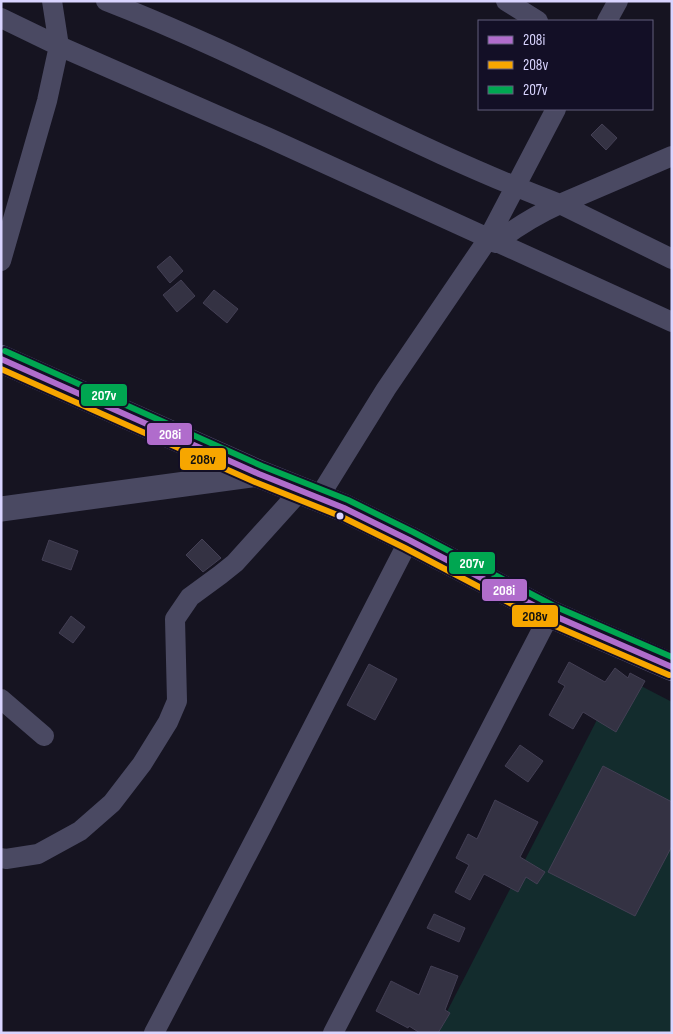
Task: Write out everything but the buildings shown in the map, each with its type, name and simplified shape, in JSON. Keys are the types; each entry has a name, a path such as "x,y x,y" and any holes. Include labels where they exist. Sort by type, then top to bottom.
{"main road":[{"path":"1,359 260,474 310,493 409,540 550,614 672,667"}],"street":[{"path":"1,260 46,101 59,46 52,1"},
{"path":"106,1 160,22 412,142 514,187 560,204 672,260"},
{"path":"506,1 536,20"},
{"path":"608,20 618,1"},
{"path":"1,18 59,46 269,138 672,322"},
{"path":"3,861 38,854 80,831 112,803 147,756 168,722 177,701 175,619 190,597 235,563 310,493 492,241 514,187 555,110"},
{"path":"492,241 533,216 672,156"},
{"path":"1,509 260,474"},
{"path":"154,1033 409,540"},
{"path":"333,1033 550,614"},
{"path":"1,699 44,736"}],"green space":[{"path":"620,675 672,702 672,1033 436,1033"}],"transit line":[{"name":"207v","path":"5,351 262,466 348,500 554,606 672,657"},
{"name":"208i","path":"1,359 259,474 344,508 550,614 672,667"},
{"name":"208v","path":"1,369 255,482 340,516 546,622 669,675"}]}
